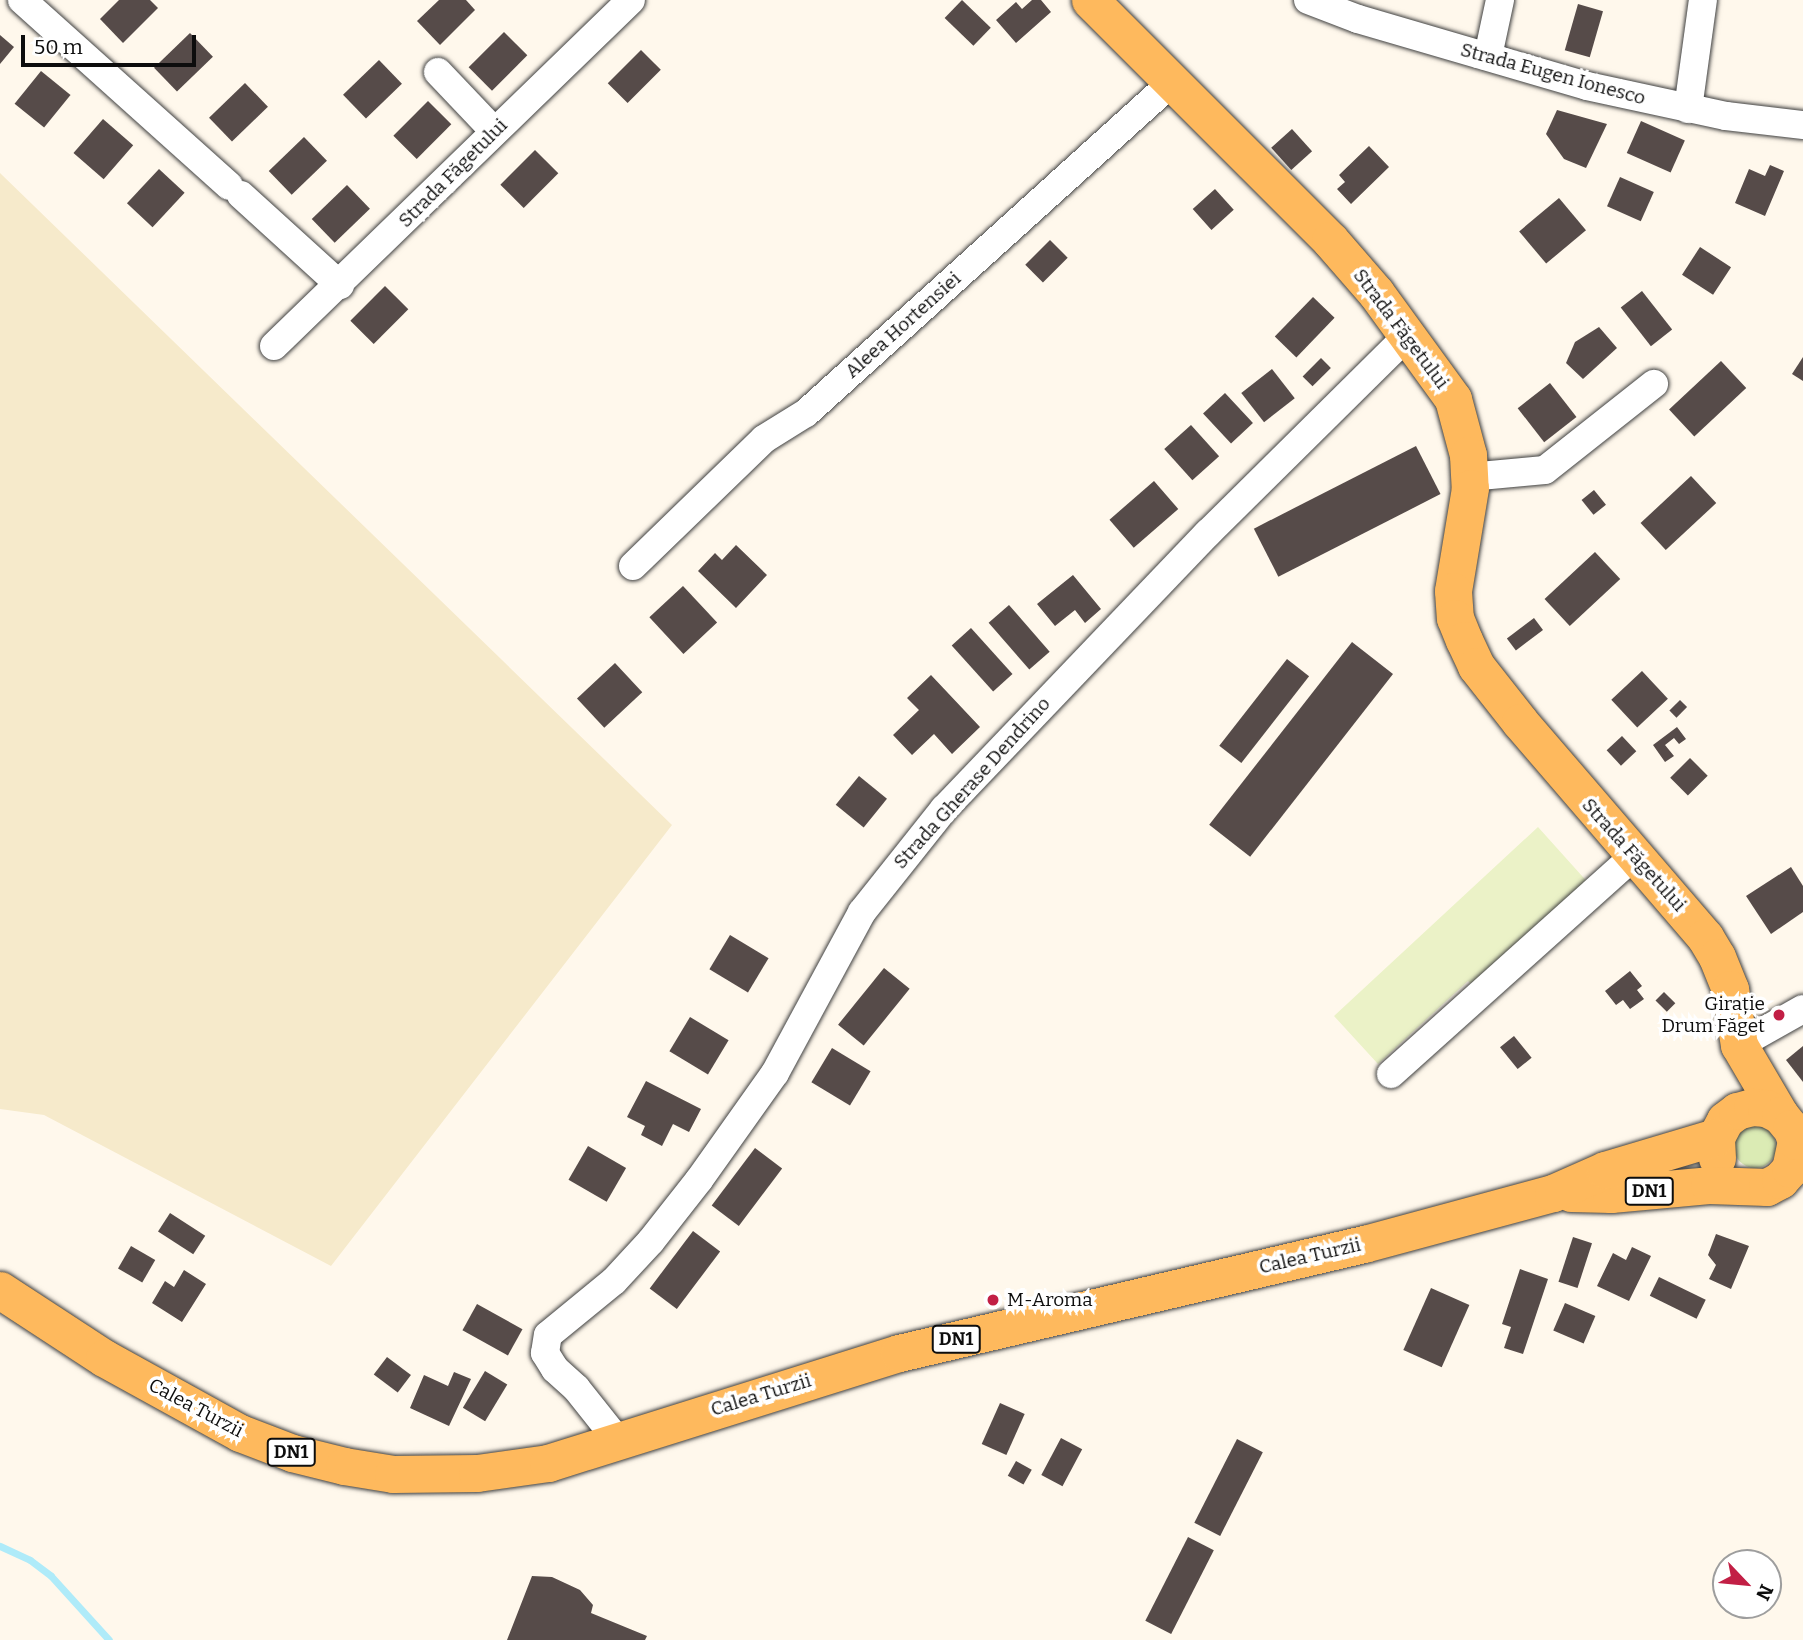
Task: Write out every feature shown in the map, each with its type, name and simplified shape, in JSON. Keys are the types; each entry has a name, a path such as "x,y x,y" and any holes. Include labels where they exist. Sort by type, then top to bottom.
{"main road":[{"name":"Strada Făgetului","path":"1090,0 1330,240 1408,335 1453,399 1468,455 1469,477 1468,508 1453,591 1455,618 1476,666 1634,856 1689,916 1717,957 1730,989 1739,1045 1791,1126"},
{"name":"Strada Făgetului","path":"1721,1128 1729,1075 1739,1045"},
{"name":"Calea Turzii","path":"0,1290 104,1358 190,1408 266,1443 344,1466 393,1474 477,1474 548,1463 899,1353 1364,1244 1553,1193 1605,1170 1721,1128 1737,1111 1752,1107 1766,1108 1791,1126"},
{"path":"1756,1187 1780,1180 1790,1169 1795,1156 1796,1141 1791,1126"},
{"name":"Calea Turzii","path":"1721,1128 1718,1162 1734,1182 1803,1197"},
{"name":"Calea Turzii","path":"1553,1193 1611,1194 1709,1185 1756,1187"}],"street":[{"path":"22,0 340,285"},
{"name":"Strada Făgetului","path":"274,346 340,285 494,131 631,0"},
{"name":"Strada Eugen Ionesco","path":"1308,0 1358,19 1489,50 1587,86 1688,109 1803,125"},
{"path":"1489,50 1500,0"},
{"path":"1489,50 1510,0"},
{"path":"1688,109 1703,0"},
{"path":"438,72 494,131"},
{"name":"Aleea Hortensiei","path":"633,566 764,439 806,413 1173,81"},
{"name":"Strada Gherase Dendrino","path":"619,1441 576,1388 555,1368 545,1353 548,1335 614,1281 699,1180 775,1073 862,912 944,809 1208,533 1408,335"},
{"path":"1469,477 1545,470 1654,384"},
{"path":"1391,1074 1634,856"},
{"path":"1739,1045 1803,1009"}],"shaded area":[{"path":"0,173 672,825 331,1266 44,1115 0,1109"}],"green space":[{"path":"1538,827 1591,886 1478,990 1468,981 1378,1064 1334,1016"},
{"path":"1755,1126 1770,1132 1776,1147 1770,1162 1755,1168 1740,1162 1734,1147 1740,1132"}],"building":[{"path":"119,0 150,0 158,8 123,43 100,19"},
{"path":"439,0 466,0 475,10 440,45 417,21"},
{"path":"962,0 991,28 973,46 945,18"},
{"path":"1032,0 1041,0 1051,12 1016,43 996,20 1016,2 1022,9"},
{"path":"1578,4 1603,11 1590,57 1565,50"},
{"path":"504,32 527,55 492,91 469,67"},
{"path":"190,33 213,57 177,91 154,68"},
{"path":"0,35 14,47 0,64"},
{"path":"641,50 661,70 628,103 608,83"},
{"path":"379,60 402,84 366,118 343,95"},
{"path":"41,71 71,95 44,128 15,104"},
{"path":"245,83 268,107 232,141 209,118"},
{"path":"428,101 451,124 417,159 393,136"},
{"path":"1557,110 1607,124 1586,168 1564,159 1546,134"},
{"path":"103,119 133,145 104,179 73,153"},
{"path":"1641,121 1685,141 1671,172 1627,153"},
{"path":"1292,129 1312,151 1291,170 1271,148"},
{"path":"304,137 327,161 292,195 269,171"},
{"path":"1369,146 1389,167 1351,204 1337,189 1345,182 1339,175"},
{"path":"535,150 558,173 524,208 500,185"},
{"path":"1770,165 1784,171 1765,216 1735,203 1749,169 1765,176"},
{"path":"159,169 185,193 153,227 127,203"},
{"path":"1620,177 1654,192 1641,221 1607,206"},
{"path":"347,185 370,209 335,243 312,219"},
{"path":"1215,189 1234,210 1211,230 1193,209"},
{"path":"1559,198 1586,230 1546,264 1519,231"},
{"path":"1050,240 1068,258 1043,282 1025,265"},
{"path":"1700,247 1731,267 1713,295 1682,275"},
{"path":"385,286 408,309 374,344 350,321"},
{"path":"1642,291 1672,330 1651,346 1621,308"},
{"path":"1313,297 1335,318 1296,357 1275,337"},
{"path":"1599,327 1617,348 1583,379 1566,363 1575,342"},
{"path":"1803,357 1803,381 1792,374"},
{"path":"1321,358 1331,368 1313,386 1303,376"},
{"path":"1721,361 1746,388 1694,436 1669,409"},
{"path":"1272,369 1295,398 1264,422 1241,393"},
{"path":"1550,383 1576,417 1544,442 1518,408"},
{"path":"1225,393 1253,423 1231,443 1203,413"},
{"path":"1191,425 1219,456 1192,480 1164,449"},
{"path":"1416,446 1441,494 1278,577 1254,529"},
{"path":"1691,476 1716,503 1666,550 1641,523"},
{"path":"1154,481 1178,509 1134,548 1109,520"},
{"path":"1594,490 1606,505 1594,515 1582,500"},
{"path":"736,545 767,575 736,608 698,571 715,553 722,560"},
{"path":"1595,552 1620,579 1570,626 1545,599"},
{"path":"1073,575 1101,609 1085,623 1075,610 1055,626 1037,604"},
{"path":"683,586 717,623 683,654 649,617"},
{"path":"1009,605 1050,652 1029,670 989,623"},
{"path":"1534,618 1543,630 1516,650 1507,638"},
{"path":"971,628 1012,674 993,691 952,645"},
{"path":"1352,642 1393,674 1250,857 1209,825"},
{"path":"1287,659 1309,676 1241,763 1219,746"},
{"path":"615,663 642,692 604,728 577,698"},
{"path":"1642,671 1668,699 1637,727 1611,700"},
{"path":"931,675 980,727 952,754 934,734 912,755 893,735 919,710 907,698"},
{"path":"1680,700 1687,707 1676,718 1669,711"},
{"path":"1677,727 1686,739 1679,744 1674,738 1665,745 1674,756 1665,762 1653,745"},
{"path":"1622,736 1636,751 1621,766 1607,750"},
{"path":"1690,758 1708,776 1688,795 1670,778"},
{"path":"859,776 887,799 864,827 836,805"},
{"path":"1791,867 1803,886 1803,912 1771,934 1746,896"},
{"path":"730,935 769,958 748,992 709,969"},
{"path":"884,968 910,989 864,1045 838,1025"},
{"path":"1630,971 1642,986 1637,990 1644,999 1630,1009 1623,1000 1616,1005 1605,991"},
{"path":"1664,992 1675,1003 1667,1012 1656,1000"},
{"path":"690,1017 729,1040 708,1074 669,1051"},
{"path":"1514,1036 1532,1058 1518,1069 1500,1047"},
{"path":"1803,1046 1803,1082 1786,1060"},
{"path":"832,1048 871,1071 850,1105 811,1082"},
{"path":"646,1081 701,1109 689,1132 673,1124 662,1146 641,1135 645,1126 627,1117"},
{"path":"588,1146 626,1168 607,1202 568,1180"},
{"path":"755,1148 782,1168 739,1226 712,1206"},
{"path":"170,1213 205,1236 193,1254 158,1231"},
{"path":"693,1231 720,1251 677,1309 650,1289"},
{"path":"1716,1234 1749,1246 1731,1289 1709,1279 1716,1265 1708,1255"},
{"path":"1573,1237 1592,1243 1577,1288 1558,1282"},
{"path":"131,1246 155,1260 142,1283 118,1269"},
{"path":"1632,1247 1651,1256 1629,1301 1597,1286 1613,1253 1626,1260"},
{"path":"1520,1269 1548,1279 1523,1354 1504,1348 1511,1327 1502,1324"},
{"path":"184,1270 206,1284 182,1322 152,1303 165,1281 174,1287"},
{"path":"1659,1277 1706,1300 1697,1319 1650,1296"},
{"path":"1431,1288 1469,1305 1442,1367 1403,1350"},
{"path":"1565,1303 1595,1316 1584,1344 1553,1331"},
{"path":"477,1304 522,1329 508,1355 462,1330"},
{"path":"387,1357 411,1375 398,1393 374,1375"},
{"path":"485,1371 507,1384 485,1421 463,1408"},
{"path":"454,1372 471,1379 449,1426 410,1408 424,1375 448,1386"},
{"path":"1000,1403 1025,1414 1006,1455 982,1444"},
{"path":"1061,1438 1082,1449 1062,1486 1041,1475"},
{"path":"1237,1439 1263,1452 1220,1536 1194,1523"},
{"path":"1016,1461 1032,1470 1024,1485 1008,1476"},
{"path":"1188,1537 1214,1550 1171,1634 1145,1621"},
{"path":"532,1576 552,1577 580,1590 593,1605 591,1613 647,1636 645,1640 507,1640"}],"waterway":[{"path":"0,1546 30,1560 51,1576 109,1640"}],"place":[{"name":"Girație Drum Făget","path":"1779,1015"},
{"name":"M-Aroma","path":"993,1300"}]}
